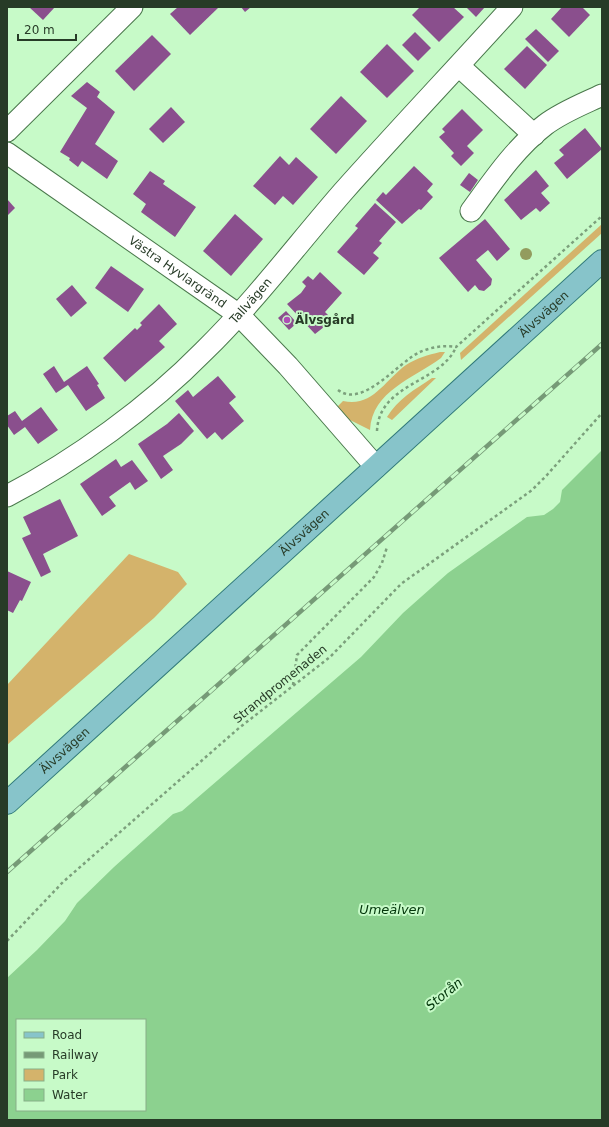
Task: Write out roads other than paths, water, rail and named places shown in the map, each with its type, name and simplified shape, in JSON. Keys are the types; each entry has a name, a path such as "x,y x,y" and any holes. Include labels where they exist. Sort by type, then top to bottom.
{"main road":[{"name":"Älvsvägen","path":"7,803 602,261"}],"street":[{"path":"7,131 132,7"},
{"name":"Tallvägen","path":"7,496 62,464 140,408 203,352 239,315 342,194 512,7"},
{"path":"459,66 534,135"},
{"path":"471,211 505,166 534,135 557,117 602,95"},
{"name":"Västra Hyvlargränd","path":"7,153 239,315 288,366 376,467"}],"water":[{"name":"Umeälven","path":"602,450 602,1120 7,1120 7,978 65,921 77,903 114,867 173,814 182,811 361,657 403,613 448,573 527,517 544,515 560,502 562,490"}],"railway":[{"path":"7,872 602,344"}],"place":[{"name":"Älvsgård","path":"287,320"}],"water label":[{"name":"Storån","path":"444,994"}]}
